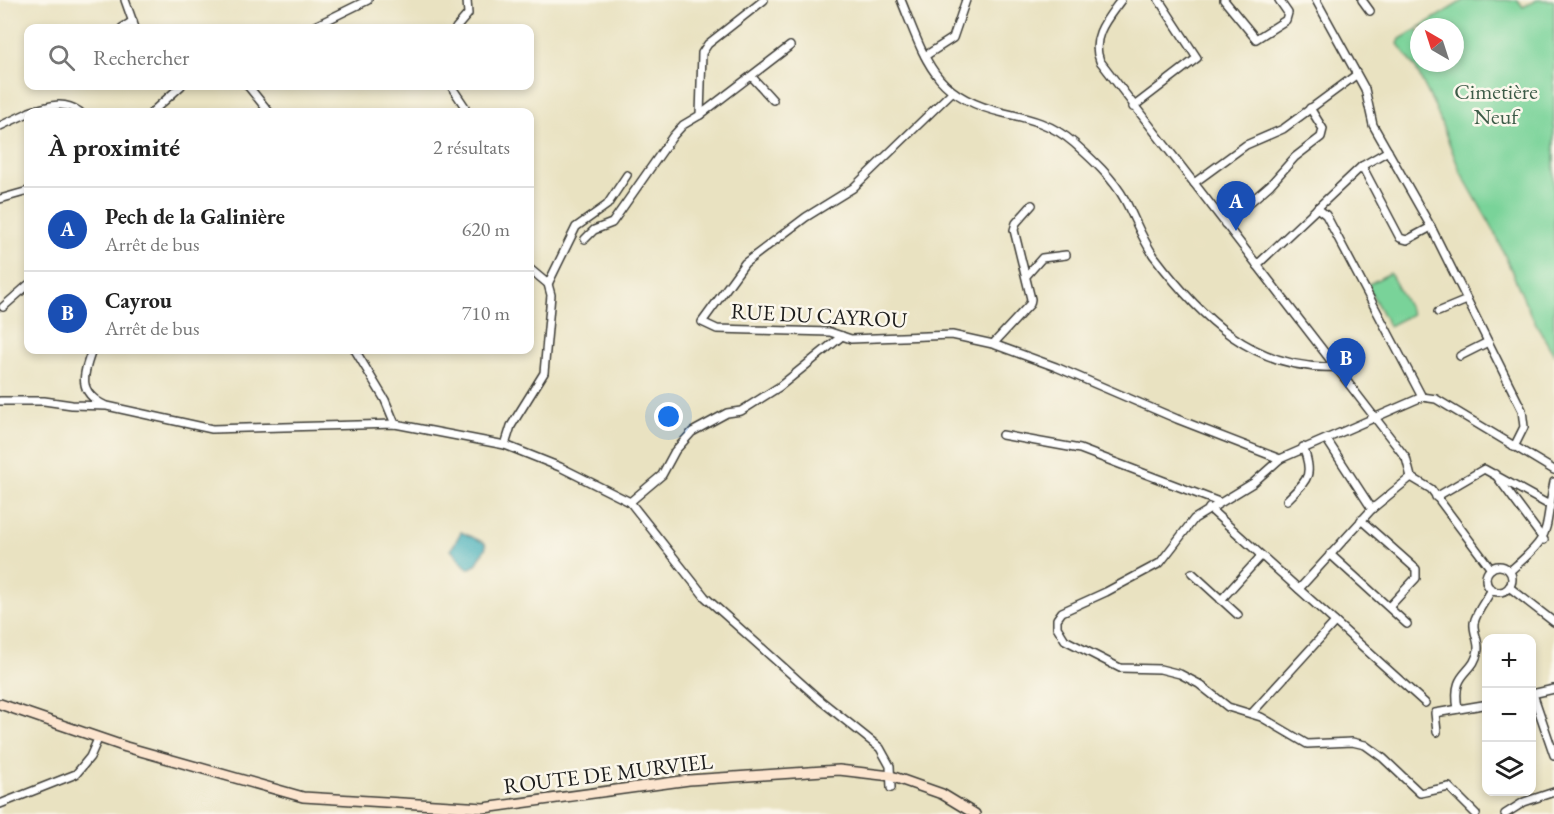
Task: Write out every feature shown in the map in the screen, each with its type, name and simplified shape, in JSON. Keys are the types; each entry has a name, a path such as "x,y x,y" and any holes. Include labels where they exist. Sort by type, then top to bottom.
{"main road":[{"name":"ROUTE DE MURVIEL","path":"0,704 98,739 303,797 484,808 689,780 839,770 891,776 942,794 975,814"}],"street":[{"path":"125,0 134,24"},
{"path":"319,24 368,0"},
{"path":"459,24 468,14 467,0"},
{"path":"700,115 702,53 708,44 764,0"},
{"path":"901,0 925,56 951,93 981,108 1050,125 1073,142 1108,177 1124,198 1154,256 1215,325 1257,352 1314,365 1336,367"},
{"path":"925,56 953,38 966,0"},
{"path":"1122,0 1103,26 1097,39 1096,52 1133,106 1406,458 1411,477 1428,486 1491,568"},
{"path":"1133,106 1197,58 1159,0"},
{"path":"1224,0 1256,39 1286,20 1288,13 1279,0"},
{"path":"1316,0 1365,89 1373,125 1431,227 1523,415 1522,433 1514,447"},
{"path":"1362,0 1370,11"},
{"path":"585,239 594,230 612,223 683,125 752,77 790,46"},
{"path":"1194,183 1246,145 1272,135 1356,75"},
{"path":"752,77 773,100"},
{"path":"157,108 177,90"},
{"path":"251,90 266,108"},
{"path":"454,90 465,108"},
{"name":"RUE DU CAYROU","path":"951,93 854,188 806,217 745,264 702,322 717,329 830,333 850,339 952,335 993,344 1056,367 1177,419 1280,459"},
{"path":"45,108 61,103 75,108"},
{"path":"1225,224 1280,176 1295,156 1321,137 1323,129 1310,108"},
{"path":"0,126 24,115"},
{"path":"1257,265 1362,166 1388,151"},
{"path":"1362,166 1400,238 1407,240 1431,227"},
{"path":"548,284 576,227 607,205 627,175"},
{"path":"0,199 24,192"},
{"path":"993,344 1030,304 1031,295 1014,230 1016,223 1032,205"},
{"path":"1317,208 1326,214 1422,398"},
{"path":"1026,275 1042,258 1066,255"},
{"path":"505,445 511,426 544,373 551,295 548,284 534,272"},
{"path":"3,307 24,289"},
{"path":"1438,312 1467,300"},
{"path":"630,502 663,475 675,451 692,432 727,412 741,411 779,387 842,336"},
{"path":"1460,356 1488,342"},
{"path":"1314,365 1322,356 1321,347"},
{"path":"90,354 82,375 89,393 107,406"},
{"path":"357,354 385,400 395,424"},
{"path":"1476,814 1449,787 1420,794 1383,758 1365,745 1352,742 1307,744 1252,713 1228,707 1199,684 1180,674 1160,669 1120,668 1106,663 1065,640 1057,627 1057,619 1062,612 1160,563 1194,519 1219,501 1253,483 1280,459 1303,447 1328,440 1422,398 1436,399 1554,470"},
{"path":"0,401 44,401 107,406 212,429 395,424 505,445 560,467 630,502 705,597 820,700 880,748 887,757 891,788"},
{"path":"1002,435 1080,449 1219,501"},
{"path":"1328,440 1372,509"},
{"path":"1287,500 1306,480 1310,471 1303,447"},
{"path":"1436,497 1477,471 1484,470 1551,506"},
{"path":"1495,474 1544,540"},
{"path":"1299,589 1372,509 1411,477"},
{"path":"1509,571 1544,540 1554,482"},
{"path":"1209,508 1425,703"},
{"path":"1361,520 1416,569 1416,578 1389,607"},
{"path":"1330,554 1407,624"},
{"path":"1221,600 1262,556"},
{"path":"1499,566 1509,571 1512,579 1509,587 1503,591 1492,589 1486,579 1491,568 1499,566"},
{"path":"1192,573 1238,615"},
{"path":"1509,587 1554,622"},
{"path":"1458,709 1455,691 1478,649 1474,622 1492,589"},
{"path":"1252,713 1335,622"},
{"path":"1478,649 1482,648"},
{"path":"1536,693 1554,689"},
{"path":"1437,732 1435,713 1482,705"},
{"path":"1536,705 1554,755"},
{"path":"0,804 76,774 90,757 98,739"},
{"path":"1505,814 1524,802 1554,792"}],"green space":[{"name":"Cimetière Neuf","path":"1464,0 1518,0 1523,7 1537,0 1554,0 1554,355 1530,313 1494,231 1460,171 1435,107 1418,72 1464,72 1464,18 1435,18"},
{"name":"Cimetière Neuf","path":"1410,33 1410,60 1398,44 1400,39"},
{"path":"1390,273 1412,314 1389,326 1367,285"}],"water":[{"path":"461,532 485,543 486,547 476,565 468,569 451,550"}],"place":[{"name":"Pech de la Galinière","path":"1236,231"},
{"name":"Cayrou","path":"1346,388"}]}
